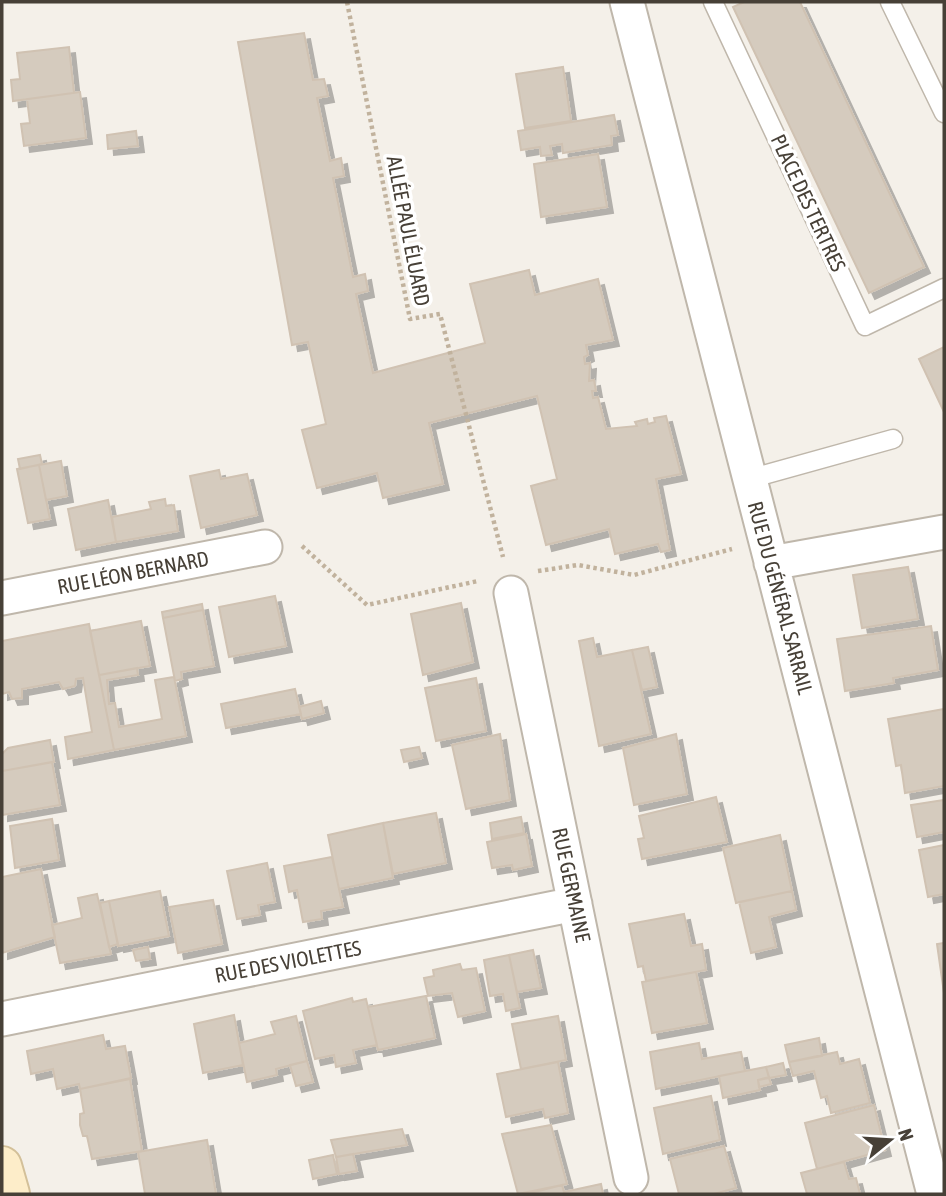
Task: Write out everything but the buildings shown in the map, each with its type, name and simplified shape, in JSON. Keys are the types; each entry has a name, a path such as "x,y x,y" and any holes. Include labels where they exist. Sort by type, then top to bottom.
{"main road":[{"path":"2,1166 10,1194"}],"street":[{"name":"RUE DU GÉNÉRAL SARRAIL","path":"627,2 934,1194"},
{"path":"768,552 944,532"},
{"name":"RUE LÉON BERNARD","path":"2,598 265,547"},
{"name":"RUE GERMAINE","path":"509,584 631,1178"},
{"name":"RUE DES VIOLETTES","path":"2,1019 575,904"}],"lane":[{"name":"PLACE DES TERTRES","path":"713,2 865,326 944,288"},
{"path":"890,2 944,113"},
{"path":"749,479 893,439"}],"path":[{"name":"ALLÉE PAUL ÉLUARD","path":"347,2 410,319 440,314 509,584"},
{"path":"265,547 297,541 367,605 509,584 578,565 634,575 768,552"}]}
